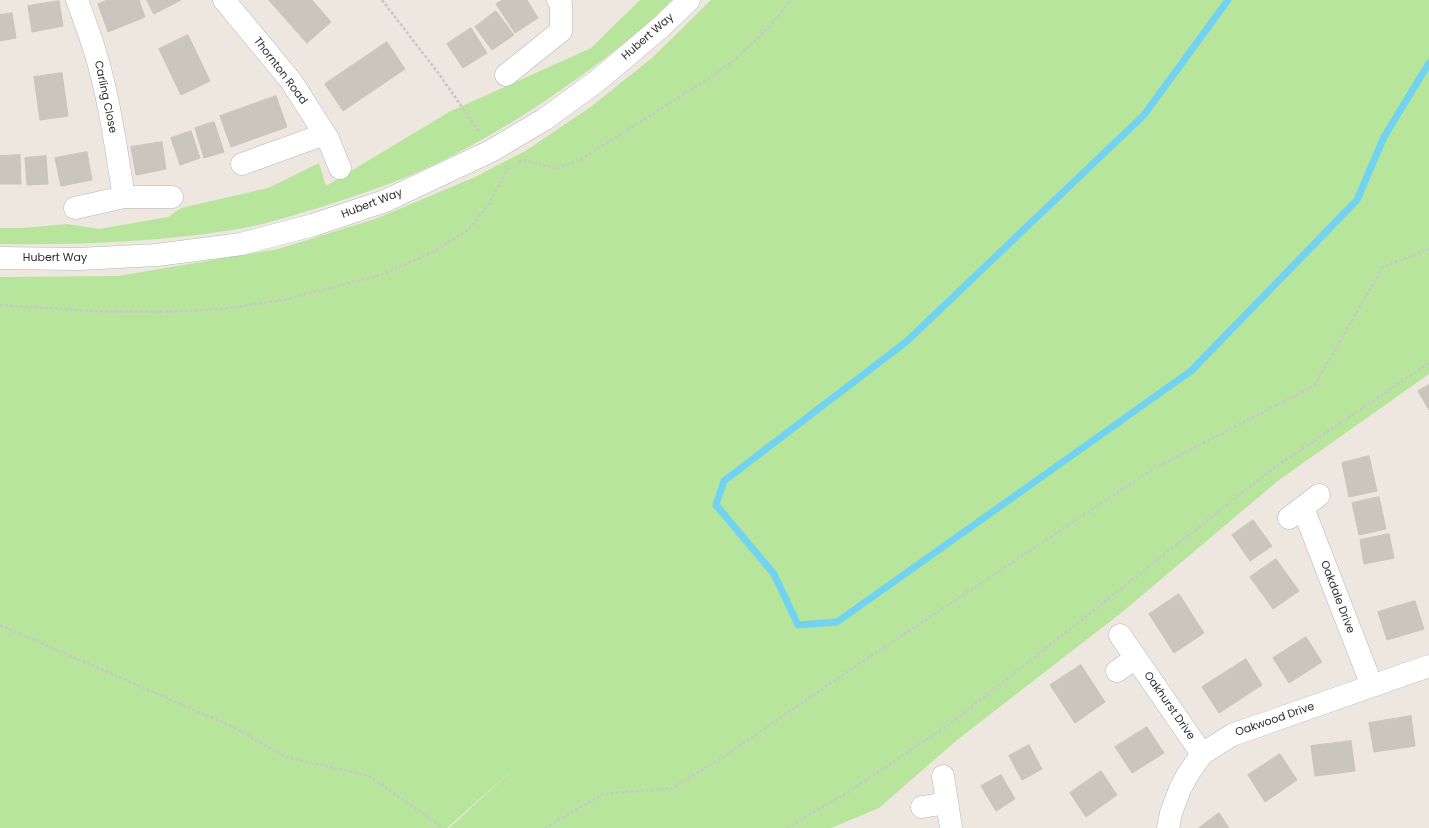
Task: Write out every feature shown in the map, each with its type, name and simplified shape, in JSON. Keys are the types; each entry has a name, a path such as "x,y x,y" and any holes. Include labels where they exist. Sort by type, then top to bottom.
{"street":[{"name":"Carling Close","path":"77,0 91,37 102,74 112,120 124,197"},
{"name":"Thornton Road","path":"224,0 291,81 325,134 340,168"},
{"name":"Hubert Way","path":"0,258 79,259 157,255 242,244 313,225 386,200 491,151 545,119 597,81 661,27 689,0"},
{"path":"506,75 561,31 565,1"},
{"path":"242,164 325,134"},
{"path":"75,208 124,197 172,197"},
{"name":"Oakdale Drive","path":"1304,507 1372,686"},
{"name":"Oakhurst Drive","path":"1120,634 1202,754"},
{"path":"1117,671 1136,658"},
{"name":"Oakwood Drive","path":"1168,828 1171,813 1180,789 1202,754 1232,735 1429,666"},
{"path":"943,776 951,828"},
{"path":"922,807 947,803"}],"path":[{"path":"382,0 439,74 491,151"},
{"path":"514,164 525,160 556,169 586,156 711,77 737,58 769,27 790,0"},
{"path":"0,305 159,312 222,309 284,300 381,274 433,252 469,229 487,207 508,166"},
{"path":"545,828 603,794 673,788 723,757 859,664 1153,469 1314,386 1383,267 1429,249"},
{"path":"787,828 848,792 950,724 1271,470 1429,363"},
{"path":"0,625 231,726 286,757 369,776 443,828"}],"green space":[{"path":"640,0 672,0 649,22 588,71 509,124 425,169 364,193 265,223 232,230 116,242 0,244 0,228 22,228 67,224 99,229 168,217 181,208 268,188 319,163 326,186 449,112 591,48"},
{"path":"711,0 1429,0 1429,374 1279,480 1121,613 957,740 879,808 831,828 449,828 521,762 447,828 0,828 0,277 118,276 278,249 378,218 475,177 527,150 592,106 653,57"}],"building":[{"path":"108,0 139,0 145,17 108,32 98,4"},
{"path":"147,0 181,0 154,14"},
{"path":"269,0 312,0 331,22 307,43"},
{"path":"503,0 527,0 538,18 515,33 496,4"},
{"path":"59,1 63,26 32,32 28,6"},
{"path":"496,11 514,35 492,50 475,27"},
{"path":"12,13 16,38 0,41 0,15"},
{"path":"471,28 487,53 463,68 447,44"},
{"path":"188,35 210,81 181,95 159,49"},
{"path":"387,42 405,69 343,111 325,84"},
{"path":"62,73 68,116 40,120 34,77"},
{"path":"276,96 287,127 231,147 220,116"},
{"path":"214,122 224,152 204,158 195,128"},
{"path":"191,131 200,158 180,165 171,138"},
{"path":"162,142 166,169 136,175 131,147"},
{"path":"87,152 92,180 61,186 55,158"},
{"path":"20,155 21,184 0,184 0,156"},
{"path":"46,156 48,184 27,185 25,158"},
{"path":"1429,385 1429,410 1418,391"},
{"path":"1369,456 1377,491 1349,497 1342,463"},
{"path":"1379,497 1386,529 1359,535 1352,503"},
{"path":"1253,520 1272,546 1250,561 1232,535"},
{"path":"1389,534 1394,558 1364,564 1360,540"},
{"path":"1276,559 1299,591 1273,609 1250,577"},
{"path":"1179,594 1204,633 1174,653 1149,614"},
{"path":"1415,601 1424,629 1387,640 1378,612"},
{"path":"1306,637 1322,662 1289,683 1273,658"},
{"path":"1246,659 1262,685 1219,713 1202,687"},
{"path":"1081,665 1105,702 1075,723 1050,685"},
{"path":"1411,716 1415,746 1374,752 1369,723"},
{"path":"1147,727 1164,753 1132,773 1115,747"},
{"path":"1351,741 1355,771 1315,776 1311,746"},
{"path":"1029,745 1042,769 1022,780 1009,756"},
{"path":"1280,754 1297,780 1265,802 1248,775"},
{"path":"1101,771 1117,795 1086,817 1070,793"},
{"path":"1001,775 1015,799 996,811 981,786"},
{"path":"1219,813 1229,828 1199,828"}],"waterway":[{"path":"1228,0 1144,115 906,342 724,481 716,505 774,574 798,625 837,622 1191,371 1357,200 1384,137 1429,63"}]}
